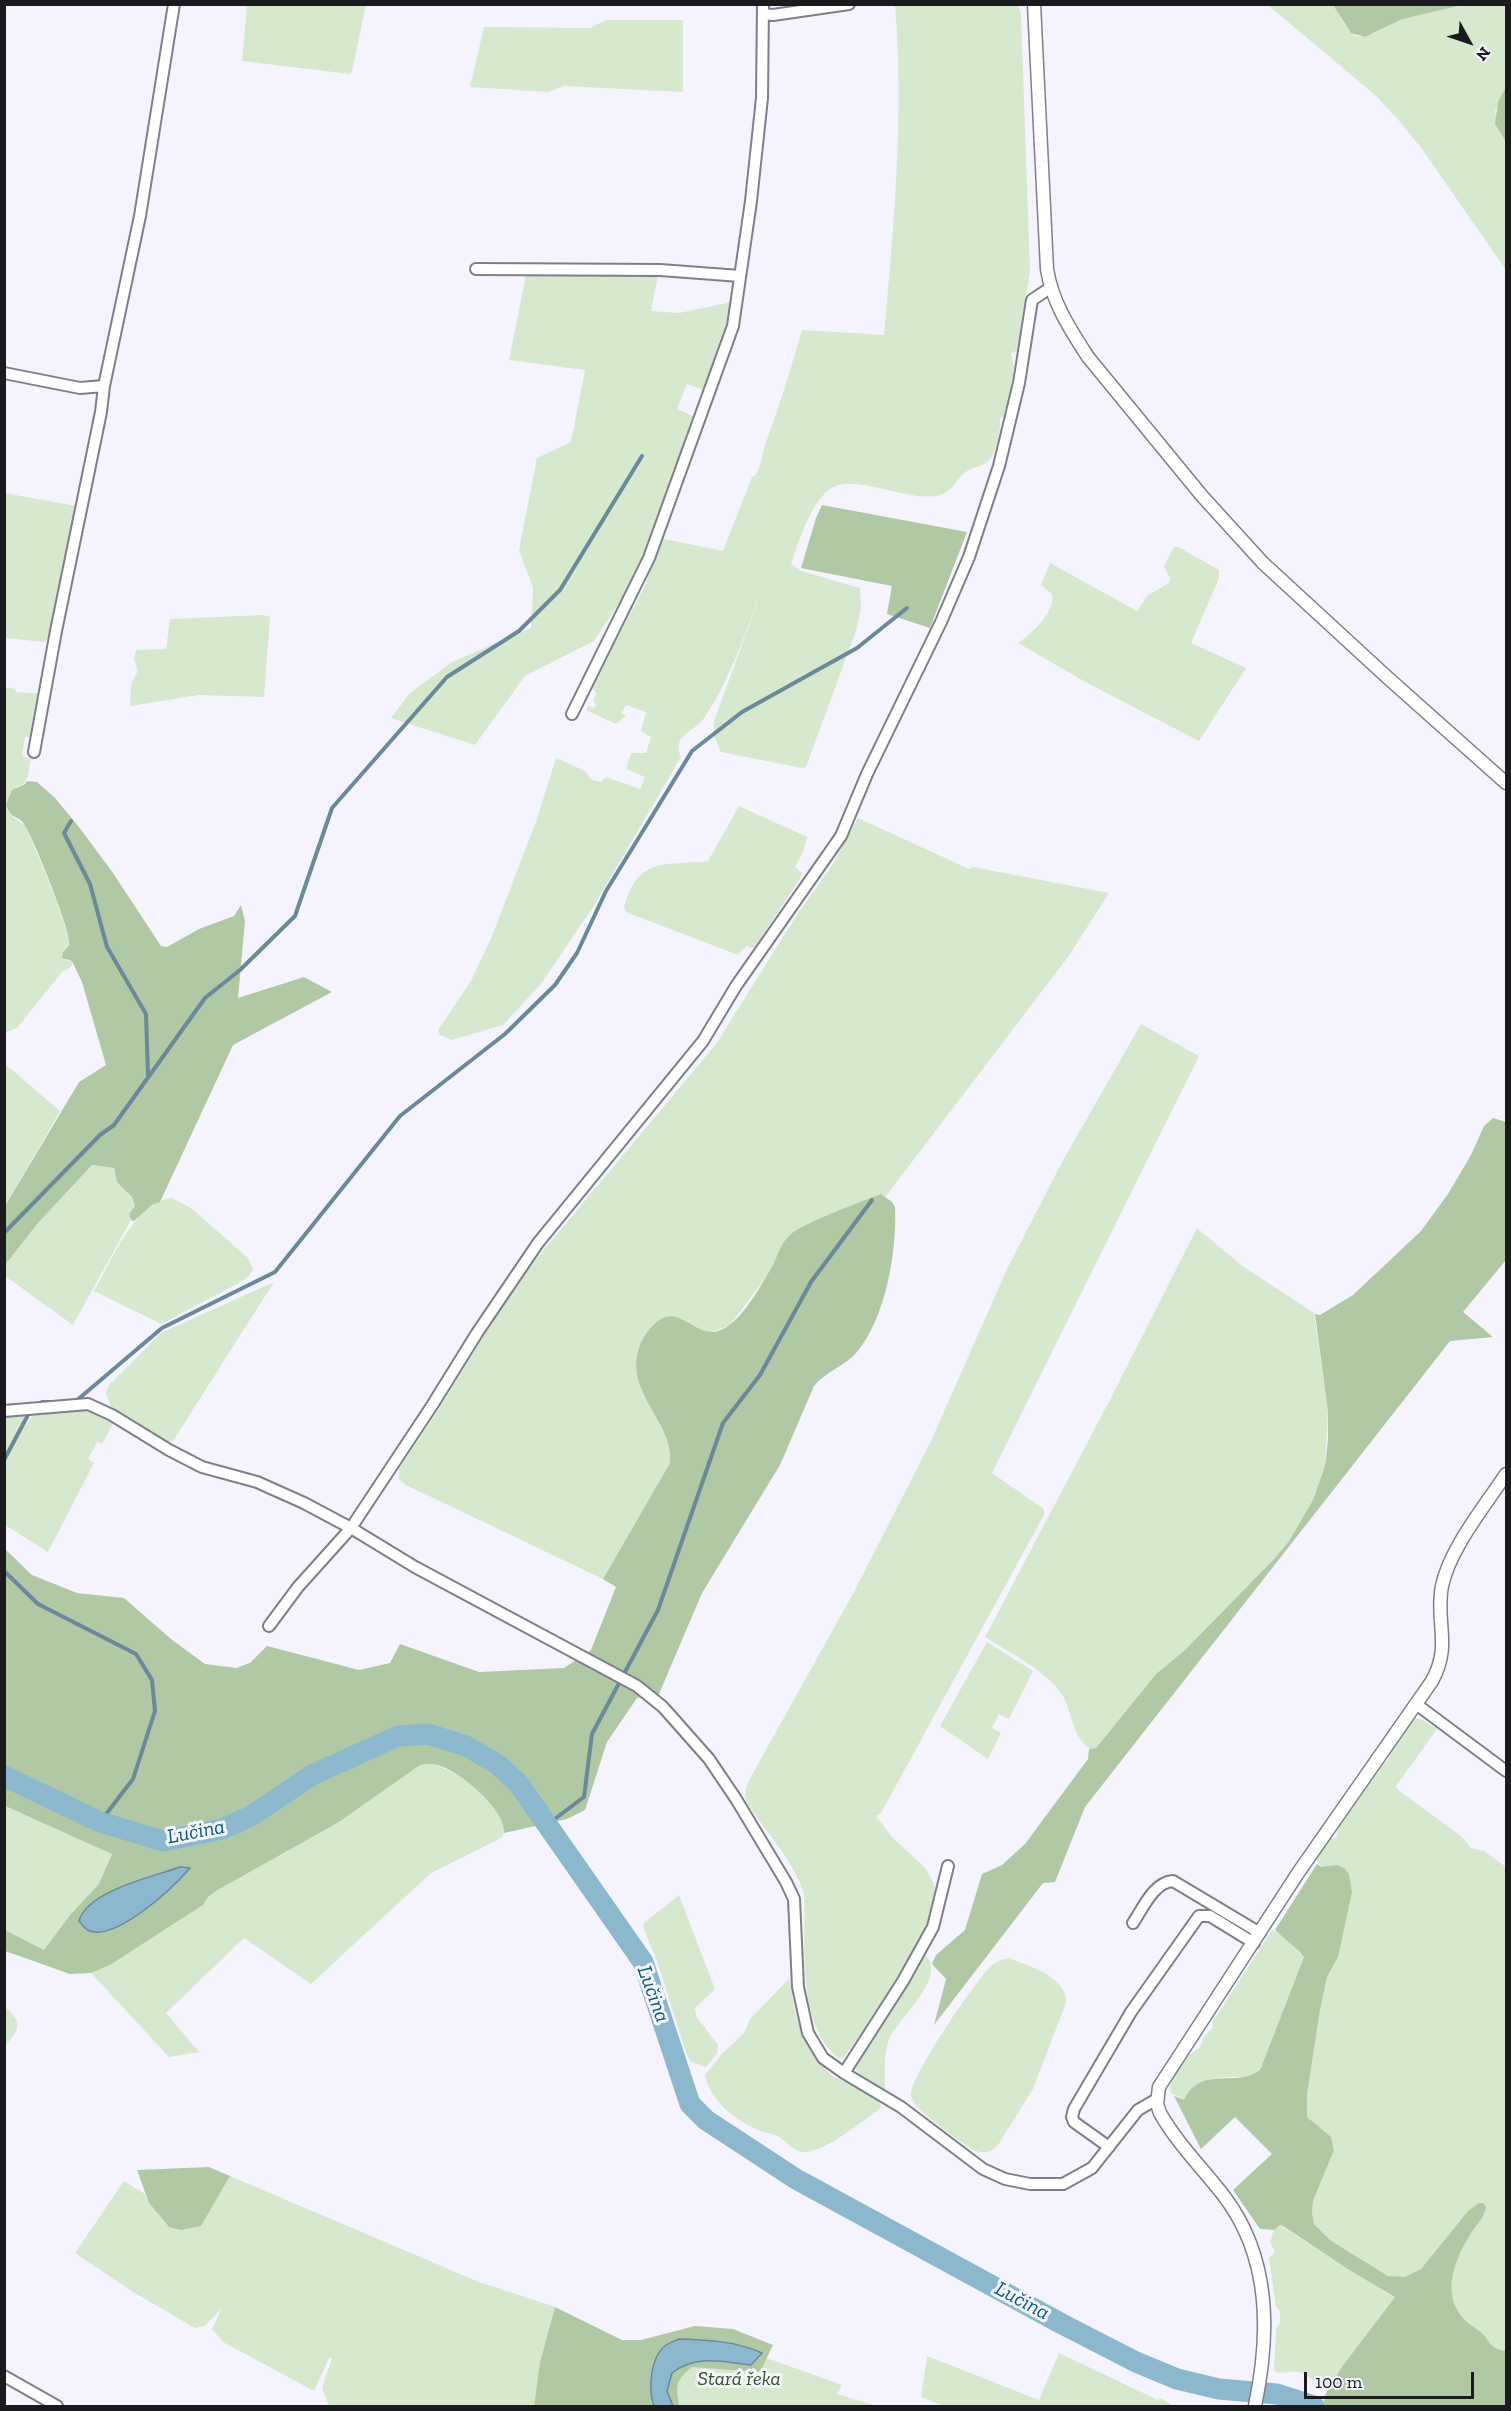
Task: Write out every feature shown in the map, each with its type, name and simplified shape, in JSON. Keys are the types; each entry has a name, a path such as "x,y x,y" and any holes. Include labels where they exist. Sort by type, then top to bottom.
{"street":[{"path":"34,752 104,387 140,216 174,4"},
{"path":"763,9 772,15 849,4"},
{"path":"1034,4 1046,259 1050,288 1063,317 1088,357 1238,536 1291,590 1506,783"},
{"path":"572,714 649,558 733,326 751,201 762,98 763,9"},
{"path":"476,269 660,270 740,276"},
{"path":"269,1626 298,1587 351,1528 538,1243 703,1041 736,986 841,836 867,774 941,622 969,557 999,466 1019,383 1032,300 1050,288"},
{"path":"4,373 80,388 104,387"},
{"path":"4,1411 88,1404 112,1415 202,1467 257,1482 304,1503 351,1528 415,1567 637,1686 663,1707 709,1759 786,1882 794,1899 798,1987 808,2033 824,2058 844,2073 901,2107 983,2169 1005,2179 1030,2184 1064,2184 1092,2168 1138,2110 1157,2098"},
{"path":"1255,2406 1263,2356 1264,2323 1261,2277 1248,2236 1225,2198 1163,2118 1157,2098 1161,2080 1335,1819 1432,1681 1442,1659 1441,1594 1448,1569 1464,1539 1506,1474"},
{"path":"1416,1704 1506,1771"},
{"path":"844,2073 903,1981 933,1927 948,1866"},
{"path":"1133,1923 1159,1886 1173,1881 1257,1938"},
{"path":"1109,2147 1074,2122 1072,2117 1074,2109 1131,2013 1199,1916 1210,1916 1257,1938"},
{"path":"4,2376 57,2406"}],"green space":[{"path":"247,5 366,5 352,71 350,74 242,61"},
{"path":"895,5 1018,5 1021,14 1030,271 1017,350 1011,354 1014,367 1006,415 1000,418 999,437 995,450 988,461 967,471 948,491 940,495 915,496 859,484 847,484 836,486 820,499 808,520 791,564 801,571 860,588 861,608 856,631 806,767 721,752 714,736 714,721 761,593 736,657 713,704 700,723 681,739 679,749 681,757 595,904 541,984 503,1025 452,1040 440,1035 438,1030 471,981 492,936 536,822 556,758 585,771 592,780 601,782 606,777 640,789 645,777 626,769 631,753 646,753 651,737 641,731 646,712 626,705 621,713 626,716 616,724 586,710 588,706 594,708 596,705 593,701 596,693 591,687 645,586 659,545 664,539 723,551 752,477 759,469 802,330 884,335 898,129 898,46"},
{"path":"1268,5 1333,5 1350,31 1358,36 1364,36 1375,33 1401,19 1440,9 1506,5 1506,87 1495,111 1500,133 1506,142 1506,270 1422,149 1396,117 1376,96"},
{"path":"1333,5 1485,5 1458,6 1402,19 1365,37 1351,33"},
{"path":"606,20 683,20 683,92 564,86 548,92 470,87 484,27 590,28"},
{"path":"1506,87 1506,142 1495,124 1498,102"},
{"path":"526,275 658,275 651,311 679,313 732,302 726,336 707,391 687,384 677,409 697,418 635,579 594,641 525,676 475,745 391,718 410,693 452,662 531,628 533,588 519,550 537,458 571,442 585,370 509,360"},
{"path":"4,493 76,506 51,634 45,642 5,638"},
{"path":"822,505 967,532 930,628 887,614 892,586 801,568"},
{"path":"1174,547 1178,547 1219,570 1219,578 1191,643 1246,668 1199,741 1089,684 1018,643 1036,628 1050,608 1052,594 1041,585 1050,563 1137,611 1148,595 1169,583 1170,578 1164,566"},
{"path":"263,615 270,617 264,697 199,695 130,706 131,684 138,671 134,659 136,650 166,649 170,619"},
{"path":"5,687 15,689 16,692 42,694 34,737 25,737 22,756 31,759 26,780 16,787 13,817 25,825 56,899 69,939 65,960 73,962 70,968 62,972 17,1028 5,1033"},
{"path":"27,781 37,782 55,798 79,827 113,873 161,946 167,947 199,929 234,916 241,905 245,921 238,998 304,977 332,992 233,1045 160,1202 152,1205 134,1221 131,1220 129,1214 135,1206 132,1197 117,1182 114,1168 92,1165 38,1223 5,1265 5,1206 79,1082 106,1065 82,982 72,961 62,958 69,941 50,882 24,824 10,813 6,805 12,790"},
{"path":"739,806 807,837 803,852 795,867 803,874 754,948 746,946 738,955 626,912 624,907 630,891 645,871 666,864 708,861"},
{"path":"858,818 969,869 973,867 1109,893 1068,957 886,1196 881,1195 790,1235 769,1273 730,1325 710,1333 696,1329 677,1317 657,1323 651,1328 644,1338 638,1356 638,1373 642,1388 665,1432 670,1463 603,1579 406,1485 399,1479 399,1469 443,1403 490,1325 532,1264 716,1044 798,913 833,864"},
{"path":"1141,1024 1199,1056 992,1473 1044,1509 1044,1515 881,1813 877,1815 876,1821 878,1818 891,1836 926,1869 934,1884 936,1898 927,1930 866,2027 844,2057 840,2059 826,2045 816,2027 810,2006 806,1983 804,1894 793,1869 747,1803 745,1796 747,1784 855,1590 931,1441 1007,1269 1062,1162"},
{"path":"5,1064 60,1111 5,1206"},
{"path":"1493,1118 1506,1122 1506,1260 1463,1312 1493,1337 1450,1341 1085,1807 1055,1882 1043,1883 934,2025 946,1979 932,1964 936,1955 965,1930 982,1874 1002,1865 1025,1844 1088,1759 1089,1749 1096,1748 1156,1674 1185,1650 1274,1559 1289,1541 1313,1500 1325,1466 1328,1440 1328,1412 1315,1314 1320,1315 1353,1295 1421,1231 1448,1194 1471,1155 1484,1126"},
{"path":"92,1165 113,1168 120,1184 132,1197 135,1206 129,1214 131,1220 73,1325 5,1276 5,1265 38,1223"},
{"path":"881,1194 895,1207 894,1243 888,1283 867,1338 857,1352 814,1386 780,1465 702,1593 659,1694 637,1698 607,1742 585,1810 567,1819 504,1833 498,1814 472,1785 440,1766 420,1765 339,1822 216,1891 203,1905 110,1965 91,1973 70,1974 5,1951 5,1930 44,1950 70,1915 99,1884 112,1854 5,1806 4,1548 32,1575 77,1593 124,1598 171,1639 205,1664 236,1668 250,1663 267,1646 359,1670 390,1663 400,1644 479,1672 564,1668 591,1650 616,1587 603,1579 670,1463 665,1434 638,1379 636,1364 639,1348 649,1330 660,1320 672,1316 708,1332 721,1330 728,1326 754,1297 782,1245 790,1235 819,1219"},
{"path":"172,1198 191,1208 248,1258 253,1269 249,1276 239,1283 161,1324 94,1291 116,1250 135,1222 146,1210 158,1202"},
{"path":"1197,1228 1241,1265 1314,1313 1328,1412 1325,1466 1313,1500 1289,1541 1185,1650 1156,1674 1096,1748 1091,1749 1080,1739 1063,1696 1048,1678 985,1637 1113,1394"},
{"path":"274,1282 173,1441 165,1442 111,1407 106,1393 109,1385 161,1333"},
{"path":"76,1410 111,1419 113,1424 102,1444 97,1442 88,1459 94,1463 48,1552 5,1525 4,1417 26,1414 16,1437 35,1413"},
{"path":"987,1642 1033,1671 1009,1719 999,1714 992,1728 1001,1733 988,1759 940,1726"},
{"path":"1414,1719 1421,1719 1437,1729 1396,1786 1397,1789 1461,1836 1471,1848 1484,1851 1506,1867 1506,2351 1493,2348 1480,2332 1462,2317 1452,2299 1451,2286 1457,2259 1485,2212 1468,2211 1421,2269 1402,2277 1388,2276 1330,2240 1314,2224 1312,2213 1313,2201 1334,2150 1333,2144 1307,2117 1307,2095 1327,1977 1338,1957 1337,1865 1321,1867 1316,1860 1331,1838 1337,1837 1338,1828 1382,1765 1388,1760 1390,1751"},
{"path":"431,1763 454,1773 490,1803 499,1814 503,1826 503,1837 431,1873 311,1984 244,1938 166,2013 199,2052 169,2057 91,1973 110,1965 203,1905 216,1891 339,1822 420,1765"},
{"path":"4,1806 112,1853 100,1884 70,1915 44,1950 5,1930"},
{"path":"1317,1864 1321,1867 1337,1865 1344,1868 1349,1874 1352,1892 1338,1957 1327,1977 1307,2095 1307,2117 1331,2137 1334,2150 1313,2201 1314,2224 1330,2240 1388,2276 1405,2277 1421,2269 1468,2211 1479,2203 1483,2203 1486,2207 1484,2214 1465,2243 1457,2262 1452,2292 1454,2302 1462,2317 1483,2334 1495,2348 1506,2351 1506,2406 1323,2406 1325,2395 1341,2368 1395,2297 1349,2270 1283,2226 1280,2225 1274,2230 1260,2229 1233,2190 1272,2154 1235,2117 1201,2149 1174,2096 1184,2100 1191,2089 1201,2082 1243,2077 1261,2068 1304,1957 1275,1930"},
{"path":"679,1895 715,1989 695,2008 696,2016 718,2045 717,2053 706,2067 691,2062 686,2053 658,1964 643,1927 644,1923"},
{"path":"1272,1930 1283,1935 1304,1957 1263,2065 1251,2077 1223,2077 1204,2081 1196,2085 1184,2100 1171,2093 1170,2086 1173,2077 1189,2055 1200,2047 1204,2037 1213,2027 1212,2023"},
{"path":"925,1955 931,1964 931,1974 919,1998 889,2039 885,2058 885,2090 858,2073 854,2065"},
{"path":"1009,1958 1054,1979 1065,1994 1066,2003 1033,2089 998,2145 987,2152 980,2152 973,2150 938,2125 920,2109 911,2096 913,2087 930,2053 970,1992 991,1966"},
{"path":"789,1979 795,2012 808,2046 831,2075 869,2094 879,2101 881,2108 825,2146 806,2152 798,2151 779,2137 752,2127 734,2116 712,2093 705,2075 721,2055 744,2033 750,2019"},
{"path":"5,2007 15,2017 17,2026 14,2035 5,2046"},
{"path":"209,2167 230,2176 201,2226 181,2230 169,2227 149,2203 137,2170"},
{"path":"230,2176 479,2282 555,2307 540,2362 534,2406 329,2406 322,2388 332,2358 329,2358 314,2391 223,2342 212,2329 222,2308 205,2326 195,2328 133,2292 75,2253 124,2181 145,2194 149,2203 169,2227 201,2226"},
{"path":"1280,2225 1395,2297 1332,2383 1318,2383 1299,2372 1274,2371 1276,2328 1280,2323 1280,2311 1276,2307 1269,2258 1275,2252 1270,2242 1274,2230"},
{"path":"555,2307 622,2340 641,2340 695,2326 733,2329 773,2345 760,2372 692,2367 682,2376 678,2384 679,2406 534,2406 540,2362"},
{"name":"Stará řeka","path":"750,2352 842,2385 837,2394 877,2406 661,2406 659,2370"},
{"path":"1059,2353 1158,2400 1161,2398 1173,2406 943,2406 921,2397 927,2356 1039,2400"}],"water":[{"path":"180,1867 190,1868 159,1898 132,1919 105,1931 92,1932 79,1921 84,1910 107,1893"},
{"path":"679,2339 732,2344 762,2353 751,2365 700,2361 681,2367 672,2373 667,2391 673,2406 654,2406 651,2383 654,2365 661,2350"}],"waterway":[{"path":"4,1233 100,1135 114,1125 205,998 240,970 295,916 332,808 447,677 519,631 560,590 642,456"},
{"path":"76,1401 162,1328 275,1272 400,1116 505,1034 555,985 577,953 606,891 692,751 742,712 857,648 907,608"},
{"path":"71,821 64,833 90,884 107,947 146,1014 148,1076"},
{"path":"548,1824 584,1797 592,1734 658,1610 723,1423 760,1375 811,1282 872,1200"},
{"path":"38,1406 42,1402 56,1402"},
{"path":"4,1460 28,1415 33,1411"},
{"path":"4,1571 38,1604 136,1654 152,1680 155,1711 133,1779 100,1822"},
{"name":"Lučina","path":"4,1776 100,1822 163,1841 222,1829 251,1816 312,1775 398,1736 428,1734 466,1746 497,1764 518,1783 643,1962 690,2104 706,2120 796,2179 1136,2362 1177,2379 1219,2389 1277,2394 1314,2406"}]}
